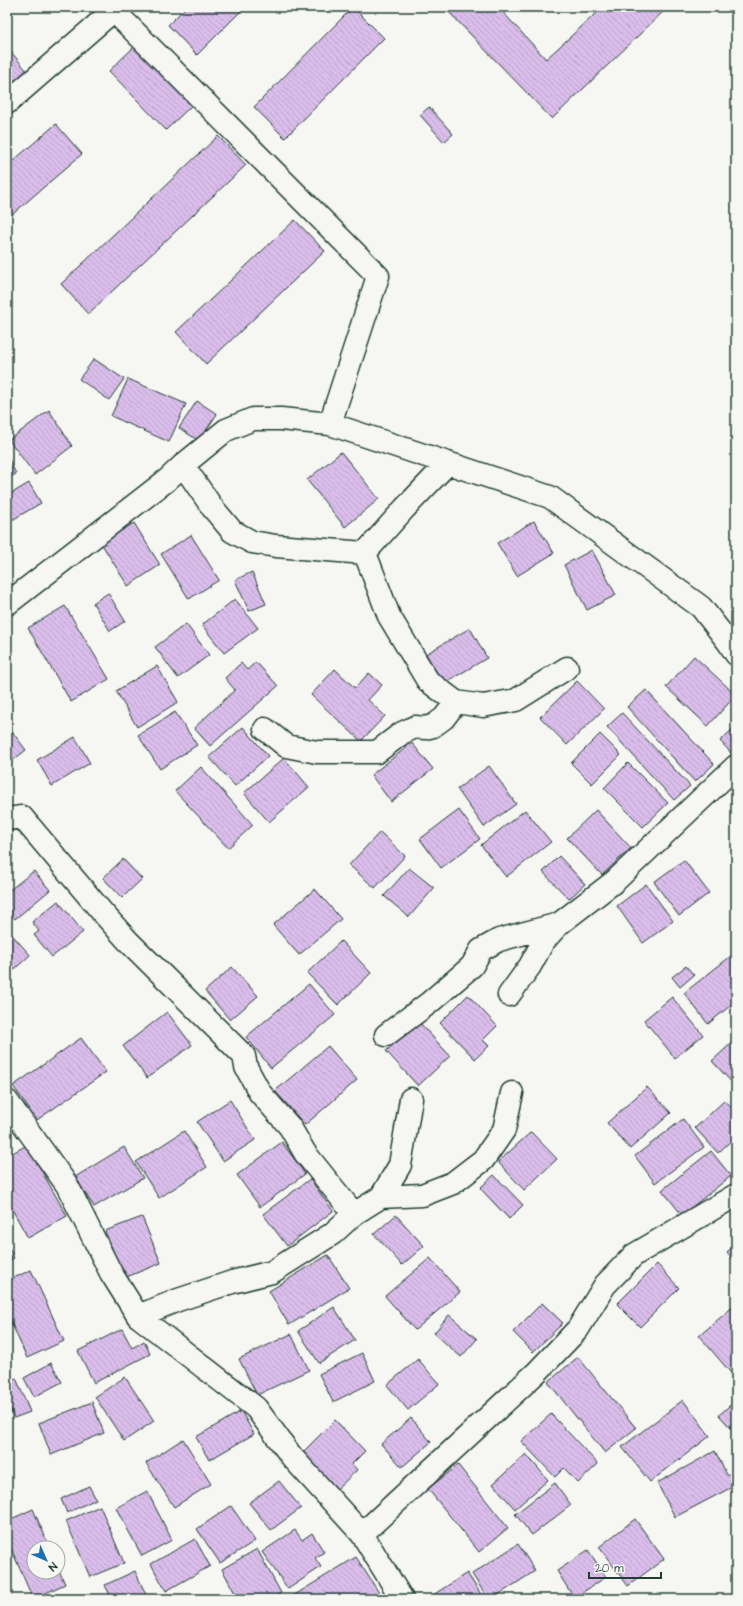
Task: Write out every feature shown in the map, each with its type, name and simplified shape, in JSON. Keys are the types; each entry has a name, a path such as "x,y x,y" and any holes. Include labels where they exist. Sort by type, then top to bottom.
{"street":[{"path":"7,102 112,9 378,276 330,424"},
{"path":"7,604 167,480 226,430 253,419 281,420 330,424 550,497 701,607 736,654"},
{"path":"365,553 448,463"},
{"path":"183,465 212,507 232,531 252,542 276,546 365,553"},
{"path":"365,553 389,616 428,681 456,702 483,706 516,700 567,668"},
{"path":"264,729 286,746 317,752 377,752 402,733 415,728 433,726 444,718 456,702"},
{"path":"509,995 530,966 543,942 559,924 615,882 736,766"},
{"path":"7,819 22,817 128,941 244,1056 246,1067 260,1093 290,1127 305,1153 354,1214"},
{"path":"386,1035 429,1003 472,966 481,950 499,940 559,924"},
{"path":"381,1197 422,1195 453,1183 483,1160 504,1130 512,1093"},
{"path":"138,1316 178,1300 226,1284 272,1272 332,1234 354,1214 381,1197 400,1165 411,1099"},
{"path":"7,1101 68,1185 111,1273 138,1316 256,1408 292,1457 362,1534 402,1599"},
{"path":"362,1534 537,1372 578,1329 605,1285 634,1256 736,1195"}],"building":[{"path":"186,7 245,7 197,55 168,25"},
{"path":"353,7 384,38 285,138 254,107"},
{"path":"444,7 498,7 546,59 603,7 668,7 552,119"},
{"path":"135,46 192,105 166,130 109,71"},
{"path":"12,53 31,76 7,91 7,58"},
{"path":"429,107 453,134 444,142 420,115"},
{"path":"56,124 82,154 7,219 7,166"},
{"path":"218,136 246,165 88,314 61,284"},
{"path":"295,220 325,251 206,364 176,332"},
{"path":"94,359 124,379 109,400 79,379"},
{"path":"128,379 186,404 169,442 111,416"},
{"path":"197,401 217,414 199,441 179,428"},
{"path":"49,410 72,446 35,475 9,440"},
{"path":"341,452 379,499 345,527 307,480"},
{"path":"7,455 16,474 7,479"},
{"path":"29,483 41,503 7,523 7,496"},
{"path":"534,521 554,553 517,576 497,543"},
{"path":"134,523 160,565 128,586 101,543"},
{"path":"191,535 219,580 189,599 161,554"},
{"path":"592,550 616,595 587,610 564,565"},
{"path":"252,572 266,604 249,611 235,580"},
{"path":"108,593 125,621 110,631 93,603"},
{"path":"235,599 258,628 224,653 202,625"},
{"path":"65,606 109,679 71,702 28,628"},
{"path":"186,624 209,655 178,678 155,647"},
{"path":"470,628 487,658 443,684 426,654"},
{"path":"694,656 736,695 708,726 666,687"},
{"path":"256,662 278,686 210,746 194,728 235,690 225,678 241,663 247,670"},
{"path":"157,666 178,702 137,727 116,691"},
{"path":"335,669 355,688 369,673 382,685 368,700 385,716 361,741 311,695"},
{"path":"577,681 604,709 567,745 540,717"},
{"path":"646,690 714,764 695,782 627,707"},
{"path":"175,712 197,745 160,769 138,735"},
{"path":"622,713 690,786 674,800 607,727"},
{"path":"7,725 26,750 7,765"},
{"path":"736,726 736,752 733,755 720,741"},
{"path":"243,727 268,756 235,786 209,757"},
{"path":"600,734 621,755 592,784 571,763"},
{"path":"75,737 90,763 52,786 37,760"},
{"path":"412,743 433,769 391,802 371,775"},
{"path":"284,758 309,787 269,822 244,793"},
{"path":"628,763 668,803 643,827 604,788"},
{"path":"489,766 516,804 484,827 457,789"},
{"path":"201,767 253,825 228,848 175,791"},
{"path":"459,810 480,839 441,868 420,839"},
{"path":"525,810 551,842 506,877 481,845"},
{"path":"596,810 631,848 602,875 567,838"},
{"path":"380,832 405,856 375,888 349,865"},
{"path":"559,856 585,884 569,899 543,872"},
{"path":"123,859 142,879 122,898 103,878"},
{"path":"684,860 709,893 679,916 654,882"},
{"path":"409,868 434,888 409,917 384,896"},
{"path":"34,871 50,890 15,919 7,909 7,892"},
{"path":"646,884 673,921 643,943 617,906"},
{"path":"315,889 341,919 299,955 273,925"},
{"path":"58,901 83,932 52,957 34,935 39,931 32,922"},
{"path":"7,929 30,955 7,976"},
{"path":"341,941 371,973 338,1005 307,973"},
{"path":"736,952 736,1001 708,1024 684,993"},
{"path":"686,966 694,975 680,987 672,977"},
{"path":"232,967 258,996 230,1020 205,991"},
{"path":"309,984 335,1015 271,1068 246,1037"},
{"path":"468,995 497,1026 483,1040 489,1046 475,1059 440,1023"},
{"path":"672,997 703,1035 675,1058 644,1020"},
{"path":"167,1012 192,1045 147,1078 123,1046"},
{"path":"419,1022 450,1056 418,1086 386,1051"},
{"path":"81,1038 106,1072 37,1120 13,1086"},
{"path":"736,1039 736,1087 712,1061"},
{"path":"328,1046 357,1080 305,1125 275,1091"},
{"path":"647,1087 671,1113 630,1149 607,1123"},
{"path":"230,1100 255,1140 223,1161 197,1122"},
{"path":"725,1100 736,1112 736,1136 718,1153 695,1128"},
{"path":"683,1119 704,1147 655,1183 635,1156"},
{"path":"184,1131 207,1167 159,1198 136,1162"},
{"path":"531,1132 557,1159 524,1190 498,1162"},
{"path":"282,1142 305,1174 260,1207 237,1175"},
{"path":"27,1145 67,1216 28,1238 7,1200 7,1156"},
{"path":"124,1147 143,1178 94,1207 75,1177"},
{"path":"711,1151 731,1176 682,1215 662,1190"},
{"path":"494,1175 523,1205 509,1219 480,1188"},
{"path":"310,1179 333,1211 287,1246 263,1214"},
{"path":"396,1215 424,1246 402,1265 374,1234"},
{"path":"142,1217 161,1263 124,1278 105,1231"},
{"path":"7,1244 14,1258 7,1262"},
{"path":"736,1244 736,1263 727,1252"},
{"path":"328,1255 349,1288 289,1325 269,1291"},
{"path":"430,1258 460,1292 415,1330 385,1296"},
{"path":"657,1264 679,1288 640,1327 617,1304"},
{"path":"31,1270 64,1341 27,1358 7,1313 7,1281"},
{"path":"542,1303 563,1323 533,1352 513,1332"},
{"path":"736,1304 736,1369 731,1373 699,1336"},
{"path":"334,1307 355,1340 319,1363 298,1331"},
{"path":"449,1315 477,1339 461,1357 434,1333"},
{"path":"122,1329 132,1348 144,1341 150,1354 94,1383 78,1351"},
{"path":"291,1334 309,1370 257,1395 239,1359"},
{"path":"362,1353 375,1381 333,1402 319,1374"},
{"path":"578,1357 636,1428 605,1453 548,1382"},
{"path":"418,1359 439,1384 408,1410 387,1385"},
{"path":"51,1363 62,1382 34,1397 24,1378"},
{"path":"125,1377 154,1421 124,1441 95,1397"},
{"path":"16,1378 30,1412 14,1418 7,1400 7,1382"},
{"path":"683,1400 710,1436 650,1482 622,1447"},
{"path":"736,1400 736,1434 719,1415"},
{"path":"92,1402 104,1433 51,1455 39,1423"},
{"path":"241,1411 254,1434 209,1460 196,1437"},
{"path":"551,1414 598,1464 578,1483 564,1468 555,1477 521,1441"},
{"path":"411,1418 431,1442 402,1467 381,1444"},
{"path":"335,1420 365,1451 352,1464 357,1470 335,1491 300,1455"},
{"path":"183,1439 211,1484 174,1507 146,1463"},
{"path":"715,1451 727,1475 736,1471 736,1485 675,1517 657,1483"},
{"path":"526,1454 548,1480 515,1509 493,1484"},
{"path":"458,1465 508,1528 479,1552 428,1489"},
{"path":"279,1481 301,1508 271,1530 249,1503"},
{"path":"555,1483 571,1505 532,1535 515,1514"},
{"path":"89,1486 96,1499 67,1513 61,1499"},
{"path":"147,1491 172,1540 142,1556 116,1508"},
{"path":"100,1506 124,1563 90,1577 66,1521"},
{"path":"231,1506 255,1541 220,1563 197,1529"},
{"path":"33,1509 47,1540 26,1540 26,1580 63,1580 65,1584 33,1599 7,1539 7,1521"},
{"path":"635,1519 664,1559 628,1586 599,1547"},
{"path":"295,1530 302,1540 312,1533 324,1552 315,1558 321,1567 288,1589 262,1552"},
{"path":"195,1539 210,1566 166,1591 151,1564"},
{"path":"518,1544 535,1571 492,1599 488,1599 472,1574"},
{"path":"257,1549 281,1593 271,1599 238,1599 222,1569"},
{"path":"588,1550 606,1577 574,1598 557,1571"},
{"path":"356,1557 379,1593 370,1599 295,1599 293,1596"},
{"path":"135,1571 148,1599 112,1599 105,1585"},
{"path":"467,1573 484,1599 427,1599"}]}
